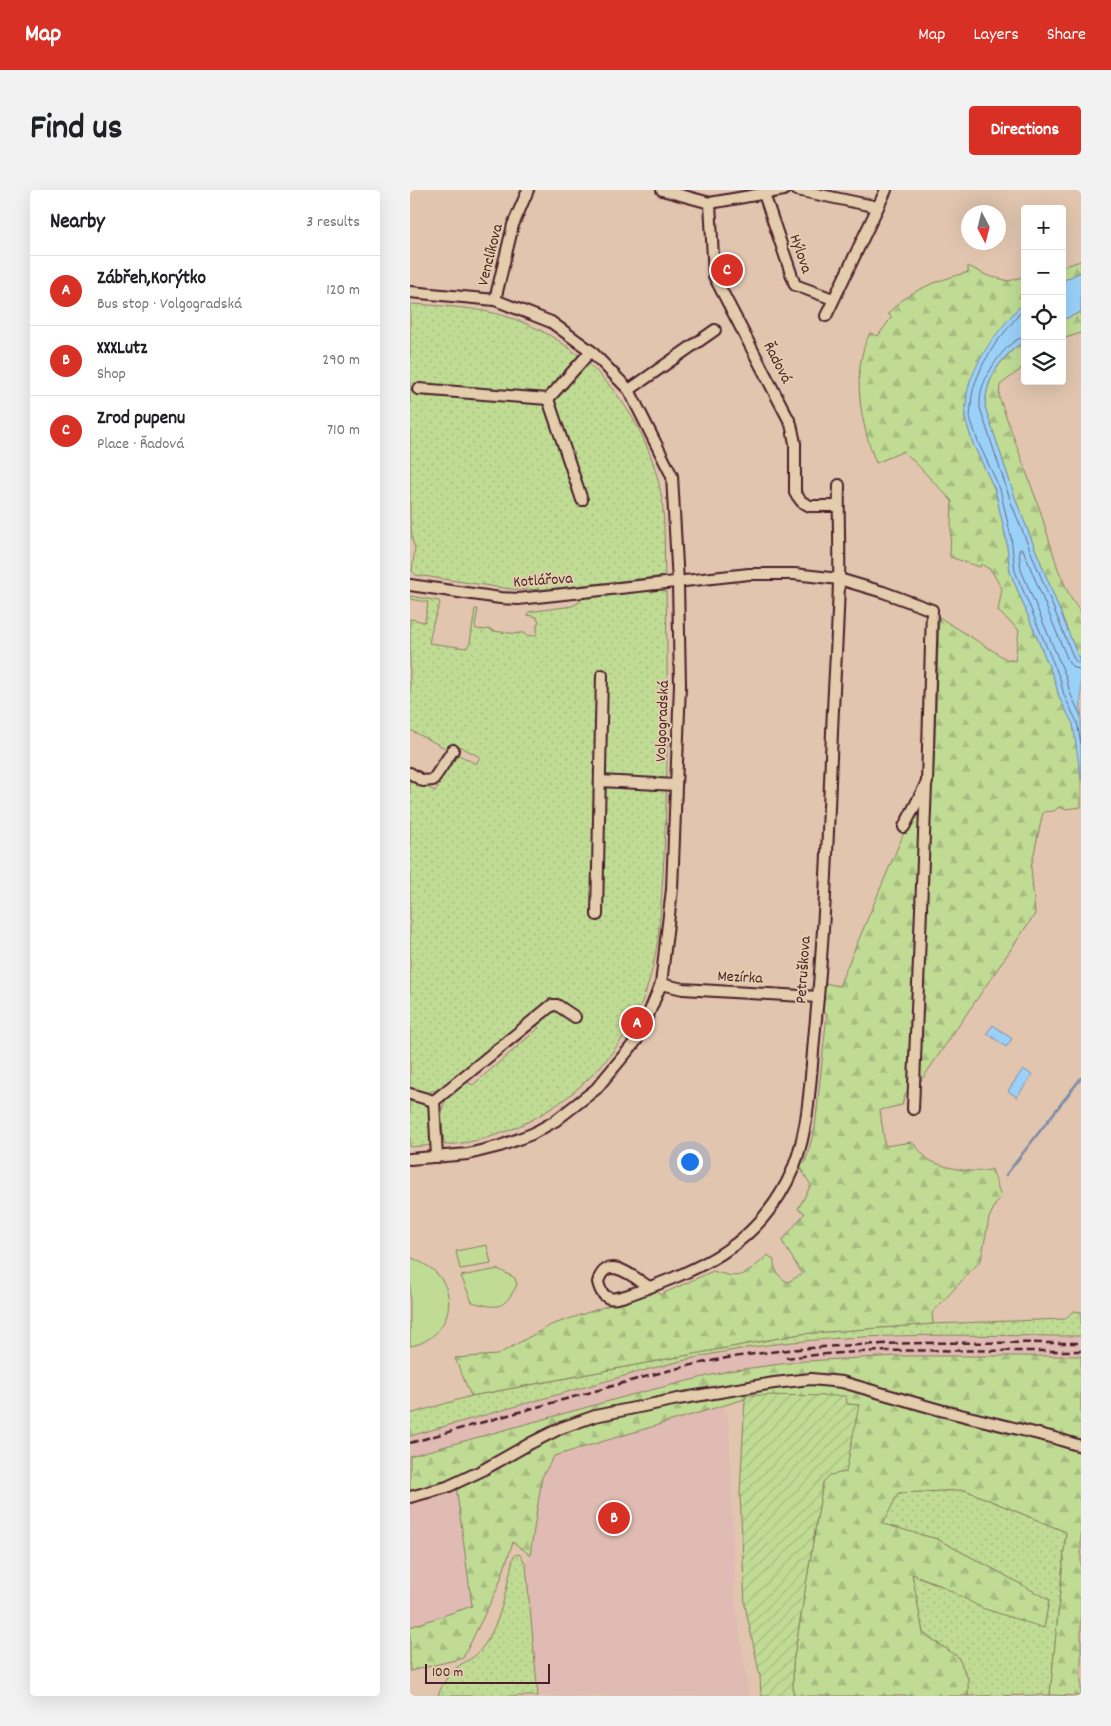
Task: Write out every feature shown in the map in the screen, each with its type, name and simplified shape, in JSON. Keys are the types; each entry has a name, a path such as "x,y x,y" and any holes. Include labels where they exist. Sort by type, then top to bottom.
{"street":[{"name":"Venclíkova","path":"495,300 513,225 528,190"},
{"path":"662,190 710,202 784,190"},
{"path":"797,190 878,207"},
{"path":"826,316 886,190"},
{"name":"Hýlova","path":"764,194 795,285 833,299"},
{"name":"Řadová","path":"710,202 714,276 791,424 795,443 795,493 802,502 810,506 838,506"},
{"name":"Volgogradská","path":"410,292 495,300 551,322 591,351 629,390 672,476 678,583 680,685 672,889 661,984 636,1041 596,1089 576,1105 532,1134 500,1146 468,1154 410,1159"},
{"path":"629,390 715,330"},
{"path":"548,399 591,351"},
{"path":"418,390 548,399"},
{"path":"548,399 582,500"},
{"path":"839,485 840,579"},
{"name":"Kotlářova","path":"410,585 518,599 749,574 794,574 840,579 932,610 926,782"},
{"name":"Petruškova","path":"649,1287 615,1268 608,1268 603,1271 598,1282 604,1296 617,1299 649,1287 702,1265 737,1244 760,1222 788,1181 804,1130 818,997 840,579"},
{"path":"597,915 602,675"},
{"path":"410,773 423,781 433,780 453,750"},
{"path":"600,781 676,785"},
{"path":"904,827 926,782"},
{"path":"912,1109 926,782"},
{"name":"Mezírka","path":"661,984 683,989 818,997"},
{"path":"434,1101 552,1005 557,1005 575,1017"},
{"path":"410,1094 434,1101"},
{"path":"434,1101 437,1157"},
{"path":"410,1497 447,1487 481,1472 531,1443 562,1428 594,1416 678,1399 774,1383 811,1379 842,1382 940,1410 1052,1437 1081,1446"}],"shaded area":[{"path":"899,1336 1081,1336 1081,1356 899,1356 801,1361 728,1371 631,1395 410,1456 410,1436 688,1359 799,1342"},
{"path":"724,1407 729,1425 735,1600 749,1696 538,1696 526,1566 530,1555 542,1477 554,1456 713,1408"},
{"path":"455,1478 473,1607 410,1627 410,1491"}],"green space":[{"path":"1081,261 1081,272 1066,279 1066,266"},
{"path":"968,266 988,276 1009,281 1021,277 1021,306 1017,309 970,381 965,418 973,444 995,490 1006,538 1010,572 1055,681 1059,697 1073,724 1081,772 1081,807 1065,809 1059,807 1054,811 1043,812 1031,867 1035,914 920,1082 905,1094 902,1105 880,1110 885,1146 912,1142 926,1157 937,1164 971,1171 992,1169 1001,1197 989,1218 981,1260 932,1313 933,1324 800,1334 471,1396 455,1358 497,1355 551,1325 657,1289 660,1295 713,1271 738,1276 754,1267 768,1255 774,1260 776,1270 785,1281 788,1282 802,1274 782,1241 805,1213 798,1209 811,1185 799,1166 799,1162 805,1163 815,1128 827,1014 823,1013 825,983 839,986 934,762 939,617 1006,659 1015,661 1019,630 998,611 1002,589 991,570 981,564 980,567 950,557 952,501 904,451 876,463 862,415 859,381 860,364 870,333 878,336 891,318 888,314 905,298 925,287 968,272"},
{"path":"410,304 459,307 508,317 537,329 564,345 589,364 629,412 644,440 655,469 663,509 665,576 548,589 518,590 416,575 412,571 415,548 412,539 410,516"},
{"path":"1081,312 1081,333 1066,338 1066,318"},
{"path":"1021,344 1021,369 1000,385 999,397 1040,510 1058,569 1070,597 1081,613 1081,664 1017,503 985,407 988,386 992,377 996,369"},
{"path":"660,589 666,591 666,809 658,939 653,967 645,994 631,1024 613,1051 591,1076 566,1098 538,1116 509,1130 477,1140 445,1145 442,1110 449,1096 464,1081 473,1085 539,1028 530,1018 444,1088 425,1093 410,1092 410,778 435,791 440,784 438,780 452,755 459,755 476,764 480,757 453,743 449,750 410,730 410,619 425,622 428,602 410,599 410,596 439,601 440,603 429,643 466,648 470,643 475,609 478,609 476,629 525,633 525,635 535,636 539,620 537,620 537,617 527,615 529,612 572,606 580,602 579,598"},
{"path":"410,1098 430,1107 435,1145 410,1147"},
{"path":"487,1245 491,1264 460,1269 456,1251"},
{"path":"410,1257 426,1265 439,1276 448,1298 448,1309 445,1319 432,1337 422,1343 410,1346"},
{"path":"498,1269 515,1278 517,1285 508,1299 499,1306 488,1306 472,1302 461,1276"},
{"path":"1073,1311 1081,1312 1081,1336 947,1335 857,1337 767,1345 723,1352 669,1364 410,1436 410,1414 471,1396 800,1334 933,1324 1065,1319"},
{"path":"899,1356 1081,1356 1081,1696 1050,1695 1066,1532 965,1490 898,1493 883,1524 937,1539 1049,1600 1044,1628 982,1608 936,1583 912,1574 923,1633 958,1657 968,1679 968,1696 798,1696 793,1693 793,1663 823,1482 830,1475 859,1405 748,1395 745,1399 554,1456 542,1477 530,1555 513,1542 498,1587 463,1658 410,1671 410,1627 472,1606 455,1478 410,1491 410,1456 631,1395 728,1371 804,1361"},
{"path":"748,1395 846,1396 847,1404 859,1405 846,1472 830,1475 823,1482 793,1663 793,1693 798,1696 761,1696 760,1676 745,1605 740,1493 745,1399"},
{"path":"965,1490 1066,1532 1050,1695 968,1696 968,1679 958,1657 923,1633 912,1574 1044,1628 1049,1600 937,1539 882,1525 898,1493"},
{"path":"519,1554 526,1565 538,1696 438,1696 449,1675 477,1654 493,1631 502,1607 513,1558"}],"water":[{"path":"1081,272 1081,312 1066,318 1066,295 1066,279"},
{"path":"1021,306 1021,343 1009,353 996,369 988,386 985,407 1017,503 1081,664 1081,779 1073,724 1059,697 1055,681 1010,572 1006,538 995,490 973,444 965,418 970,381 979,361 991,341"},
{"path":"993,1025 1012,1039 1006,1047 987,1033"},
{"path":"1023,1069 1032,1075 1017,1097 1008,1091"}],"waterway":[{"path":"1006,1175 1081,1078"}],"railway":[{"path":"410,1443 657,1374 727,1358 815,1348 904,1343 1081,1343"},
{"path":"786,1358 823,1354 934,1350 1081,1351"}],"place":[{"name":"Zrod pupenu","path":"727,270"},
{"name":"Zábřeh,Korýtko","path":"637,1023"},
{"name":"XXXLutz","path":"614,1518"}]}
